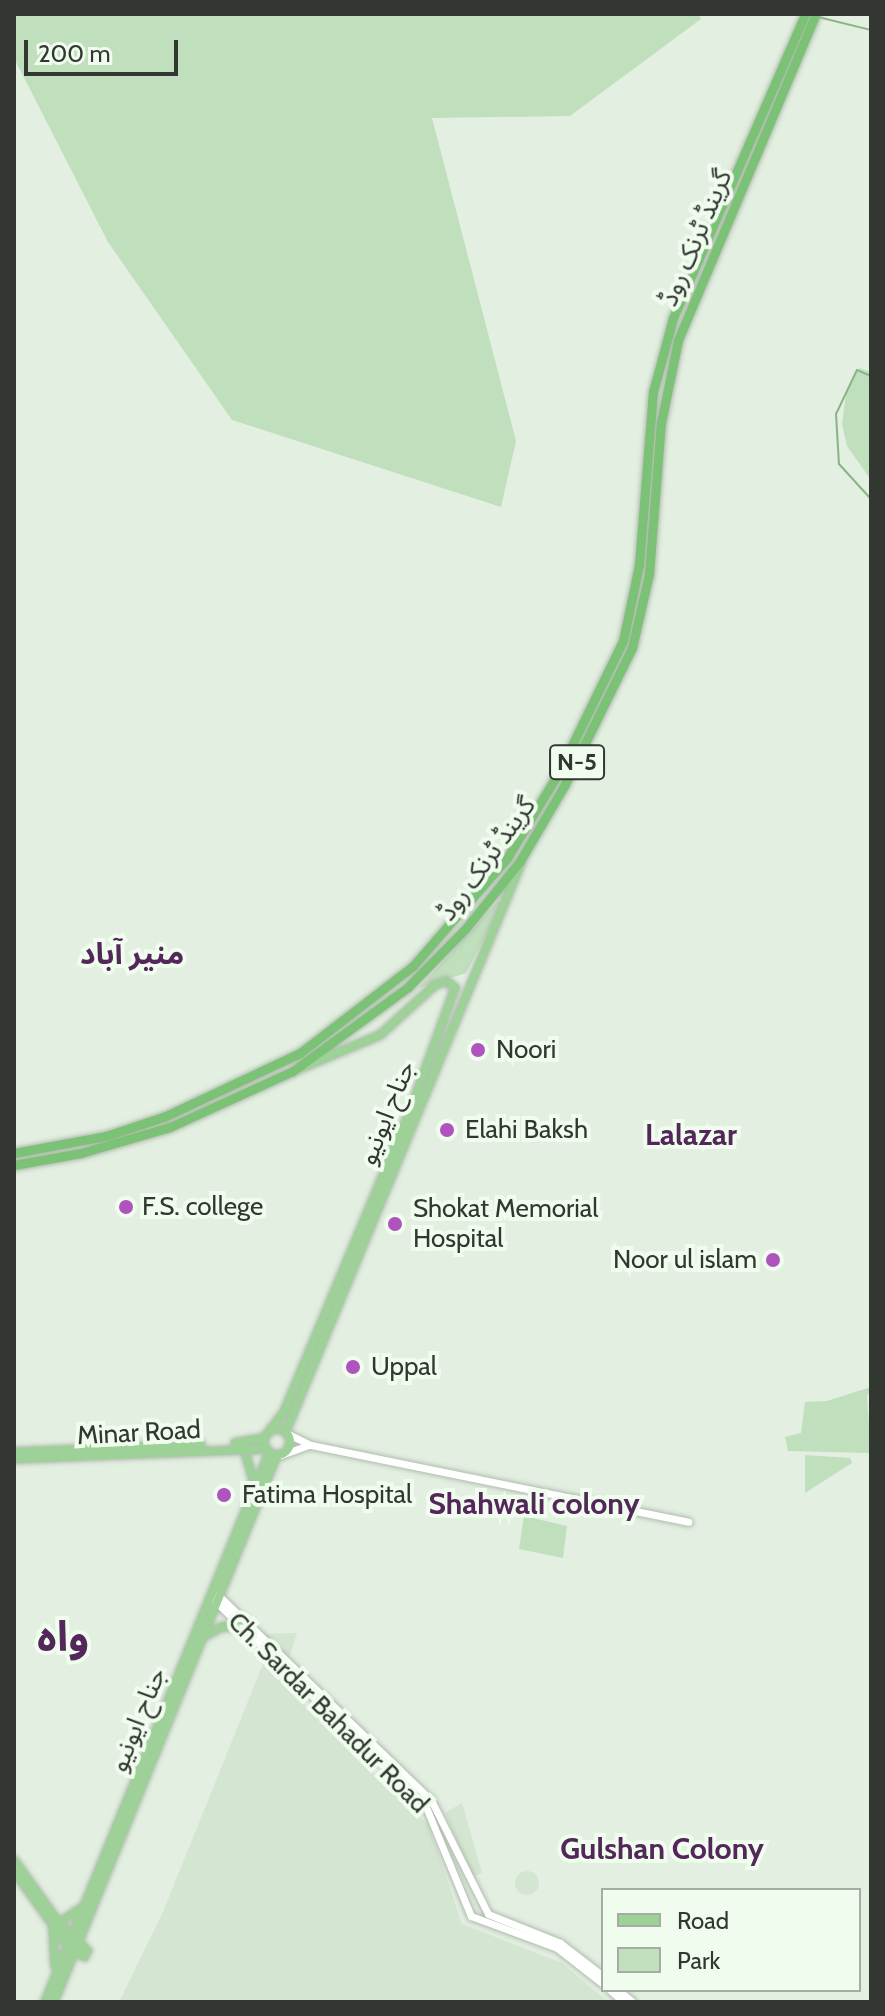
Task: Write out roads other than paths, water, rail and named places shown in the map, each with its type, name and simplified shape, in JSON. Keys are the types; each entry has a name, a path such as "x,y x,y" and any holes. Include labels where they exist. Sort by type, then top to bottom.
{"highway":[{"name":"گرینڈ ٹرنک روڈ","path":"14,1153 117,1133 238,1086 329,1033 405,973 493,877 542,802 613,665 629,621 639,565 653,392 673,318 805,14"},
{"name":"گرینڈ ٹرنک روڈ","path":"14,1165 108,1146 243,1097 293,1071 408,987 466,928 527,849 564,786 632,648 649,574 665,393 686,313 816,14"},
{"path":"653,392 665,393"},
{"path":"238,1086 243,1097"}],"main road":[{"path":"447,1030 527,849"},
{"path":"293,1071 373,1039 422,992 446,981 455,993 447,1030"},
{"name":"جناح ایونیو","path":"54,2002 73,1946 201,1638 255,1487 273,1453 290,1446 287,1433 447,1030"},
{"name":"جناح ایونیو","path":"267,1434 284,1412 413,1113"},
{"path":"287,1433 311,1445 688,1522"},
{"name":"Minar Road","path":"14,1459 287,1433"},
{"path":"267,1434 273,1453 311,1445"},
{"path":"244,1448 255,1487"},
{"name":"Minar Road","path":"14,1452 244,1448 273,1453"},
{"name":"جناح ایونیو","path":"45,2002 51,1983 73,1946 83,1907 273,1453"},
{"name":"Ch. Sardar Bahadur Road","path":"214,1596 240,1626 293,1671 426,1807 471,1916 557,1948 601,1982"},
{"name":"Ch. Sardar Bahadur Road","path":"214,1596 431,1800 493,1923"},
{"path":"201,1638 222,1627 240,1626"},
{"path":"14,1860 56,1924 57,1956 51,1983"},
{"path":"14,1871 73,1946 86,1954"},
{"path":"56,1924 83,1907"},
{"path":"488,1914 560,1943 601,1974"}],"waterway":[{"path":"818,17 871,30"},
{"path":"871,376 857,370 836,414 839,464 871,499"}],"place":[{"name":"Noori","path":"478,1050"},
{"name":"Elahi Baksh","path":"447,1130"},
{"name":"F.S. college","path":"126,1207"},
{"name":"Shokat Memorial Hospital","path":"395,1224"},
{"name":"Noor ul islam","path":"773,1260"},
{"name":"Uppal","path":"353,1367"},
{"name":"Fatima Hospital","path":"224,1495"}],"district":[{"name":"منیر آباد","path":"132,954"},
{"name":"Lalazar","path":"691,1135"},
{"name":"Shahwali colony","path":"534,1504"},
{"name":"واہ","path":"63,1636"},
{"name":"Gulshan Colony","path":"662,1849"}]}
